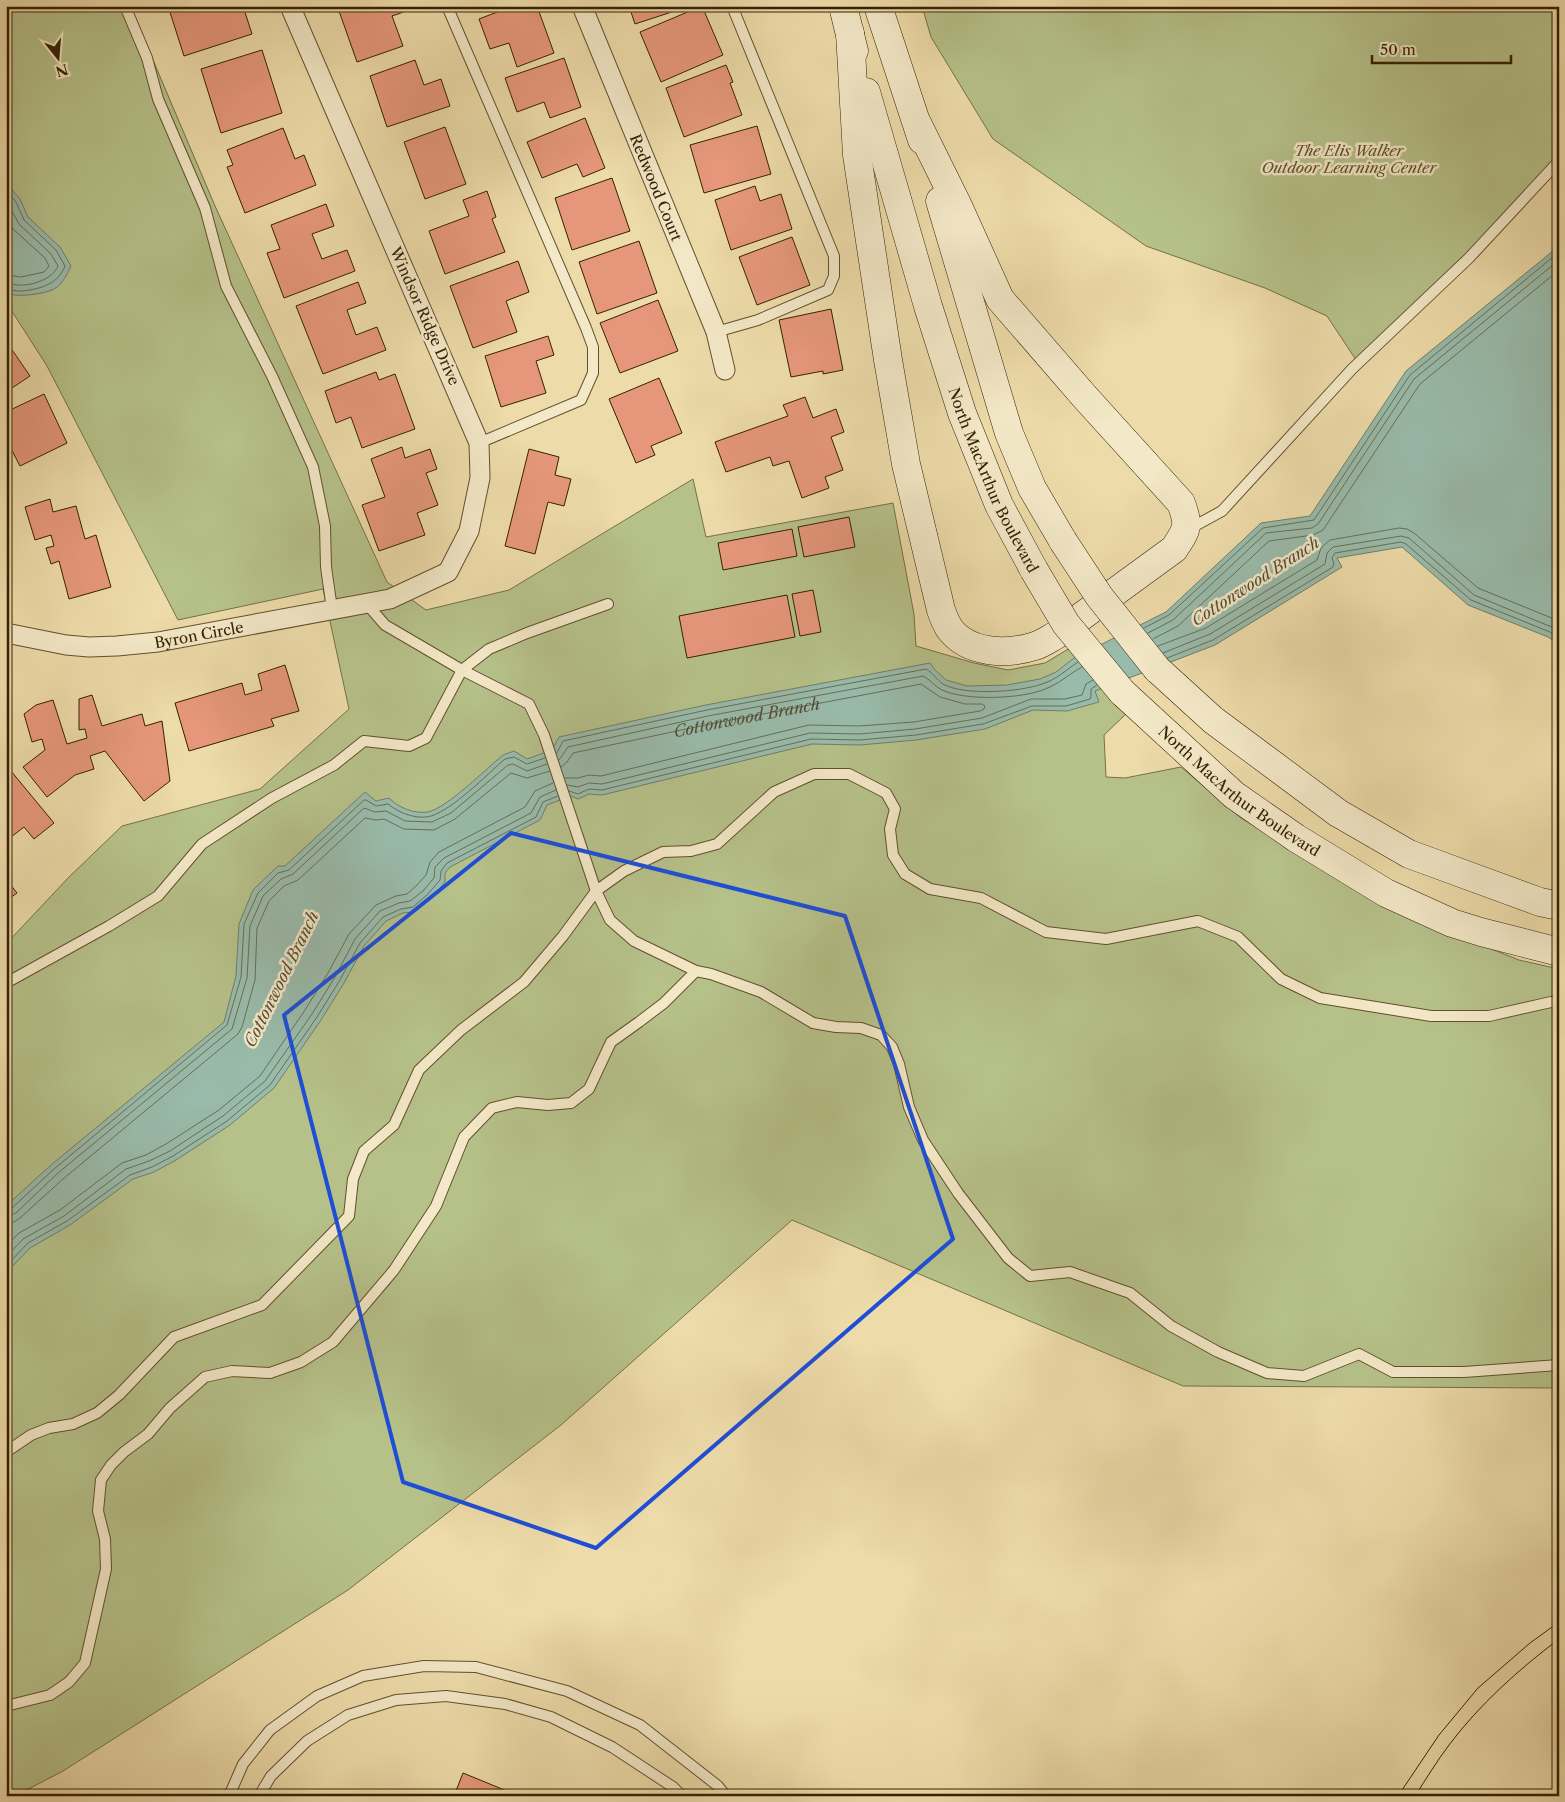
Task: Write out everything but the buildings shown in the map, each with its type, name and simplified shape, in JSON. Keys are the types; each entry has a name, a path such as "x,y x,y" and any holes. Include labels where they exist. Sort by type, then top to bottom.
{"main road":[{"name":"North MacArthur Boulevard","path":"842,6 928,306 962,413 999,505 1066,624 1122,692 1234,795 1296,838 1386,893 1452,923 1559,952"},
{"name":"North MacArthur Boulevard","path":"878,6 917,123 1009,433 1032,488 1062,542 1099,596 1157,669 1213,720 1338,813 1409,854 1540,902 1559,906"},
{"path":"850,34 858,155 888,360 906,464 941,610 948,627 959,638 971,645 993,651 1015,651 1037,646 1056,635 1174,549 1186,531 1186,517 1181,503 1084,396 1000,299 958,206 917,123"}],"street":[{"name":"Windsor Ridge Drive","path":"290,6 479,443 480,478 470,531 448,572 390,598"},
{"name":"Redwood Court","path":"582,6 716,332 725,370"},
{"name":"Byron Circle","path":"6,633 66,645 89,647 117,646 158,642 390,598"}],"lane":[{"path":"125,6 147,58 158,99 205,208 226,286 272,376 313,467 325,526 326,567 332,609"},
{"path":"447,6 593,347 593,373 581,400 479,443"},
{"path":"716,332 758,320 828,290 834,276 834,256 732,6"},
{"path":"1186,531 1222,511 1352,369 1469,258 1559,161"},
{"path":"366,603 386,625 462,670 529,704 544,735 596,891 610,920 634,941 696,971 711,974 762,992 813,1023 836,1027 860,1028 882,1035 892,1047 899,1064 909,1108 923,1140 958,1193 1008,1258 1030,1276 1070,1272 1130,1293 1171,1326 1218,1352 1268,1373 1304,1376 1359,1354 1393,1372 1464,1372 1559,1365"},
{"path":"6,982 158,896 202,844 272,798 334,765 364,741 409,746 426,738 462,670 489,649 527,633 608,604"},
{"path":"6,1452 31,1435 49,1428 72,1424 97,1413 119,1395 174,1337 262,1305 349,1216 353,1179 364,1151 394,1125 419,1070 461,1030 524,982 564,936 596,891 624,871 662,852 691,851 717,844 774,792 814,774 849,774 886,793 895,809 890,828 893,855 905,874 930,890 981,898 1046,932 1106,939 1198,921 1238,937 1281,979 1320,998 1431,1016 1489,1016 1551,1002 1559,1004"},
{"path":"6,1706 50,1695 69,1682 85,1663 106,1569 105,1539 98,1511 101,1480 111,1465 124,1452 148,1434 170,1408 205,1377 232,1371 270,1373 301,1362 333,1342 394,1270 436,1206 464,1137 492,1108 517,1102 548,1105 571,1103 589,1089 610,1042 664,1003 696,971"},
{"path":"229,1796 243,1764 270,1730 317,1696 363,1676 424,1666 476,1667 567,1692 640,1726 718,1786 726,1796"},
{"path":"259,1796 271,1776 307,1741 348,1715 396,1700 446,1696 505,1704 551,1717 612,1747 672,1786 682,1796"}],"highlighted area":[{"path":"511,833 845,916 953,1239 596,1548 403,1482 284,1015"}],"green space":[{"path":"6,6 130,6 215,206 387,582 426,610 509,590 693,479 706,537 893,503 914,614 916,646 974,663 1008,670 1045,663 1070,648 1126,714 1104,735 1106,777 1125,778 1181,767 1241,818 1384,906 1519,960 1559,969 1559,1388 1183,1386 792,1220 561,1425 348,1590 63,1771 15,1796 6,1796 6,944 69,877 122,826 260,789 349,709 323,589 178,620 47,366 6,302"},
{"name":"The Elis Walker Outdoor Learning Center","path":"922,6 1559,6 1559,161 1358,363 1327,316 1265,288 1146,246 993,139 931,37"}],"water":[{"path":"6,183 20,199 28,217 60,247 71,266 62,282 54,289 30,295 6,293"},
{"name":"Cottonwood Branch","path":"1559,246 1559,644 1548,637 1468,605 1402,547 1337,558 1342,567 1215,645 1095,691 1099,702 1067,711 1033,710 985,729 916,740 860,745 812,744 602,795 589,794 578,799 571,796 547,805 540,820 450,867 445,873 445,882 431,899 414,912 403,913 386,921 364,946 321,1020 274,1088 230,1125 176,1160 154,1172 133,1179 70,1225 30,1248 6,1273 6,1206 51,1165 224,1022 236,976 239,924 253,890 278,866 285,866 365,792 376,801 389,798 407,810 428,812 456,796 503,755 514,751 527,759 552,750 559,737 706,705 930,663 946,680 967,686 1007,685 1040,679 1056,672 1074,658 1166,612 1261,523 1310,516 1406,371"}],"tram line":[{"path":"1398,1796 1439,1735 1478,1688 1530,1643 1559,1622"},
{"path":"1415,1796 1445,1751 1474,1715 1514,1675 1559,1639"}]}
